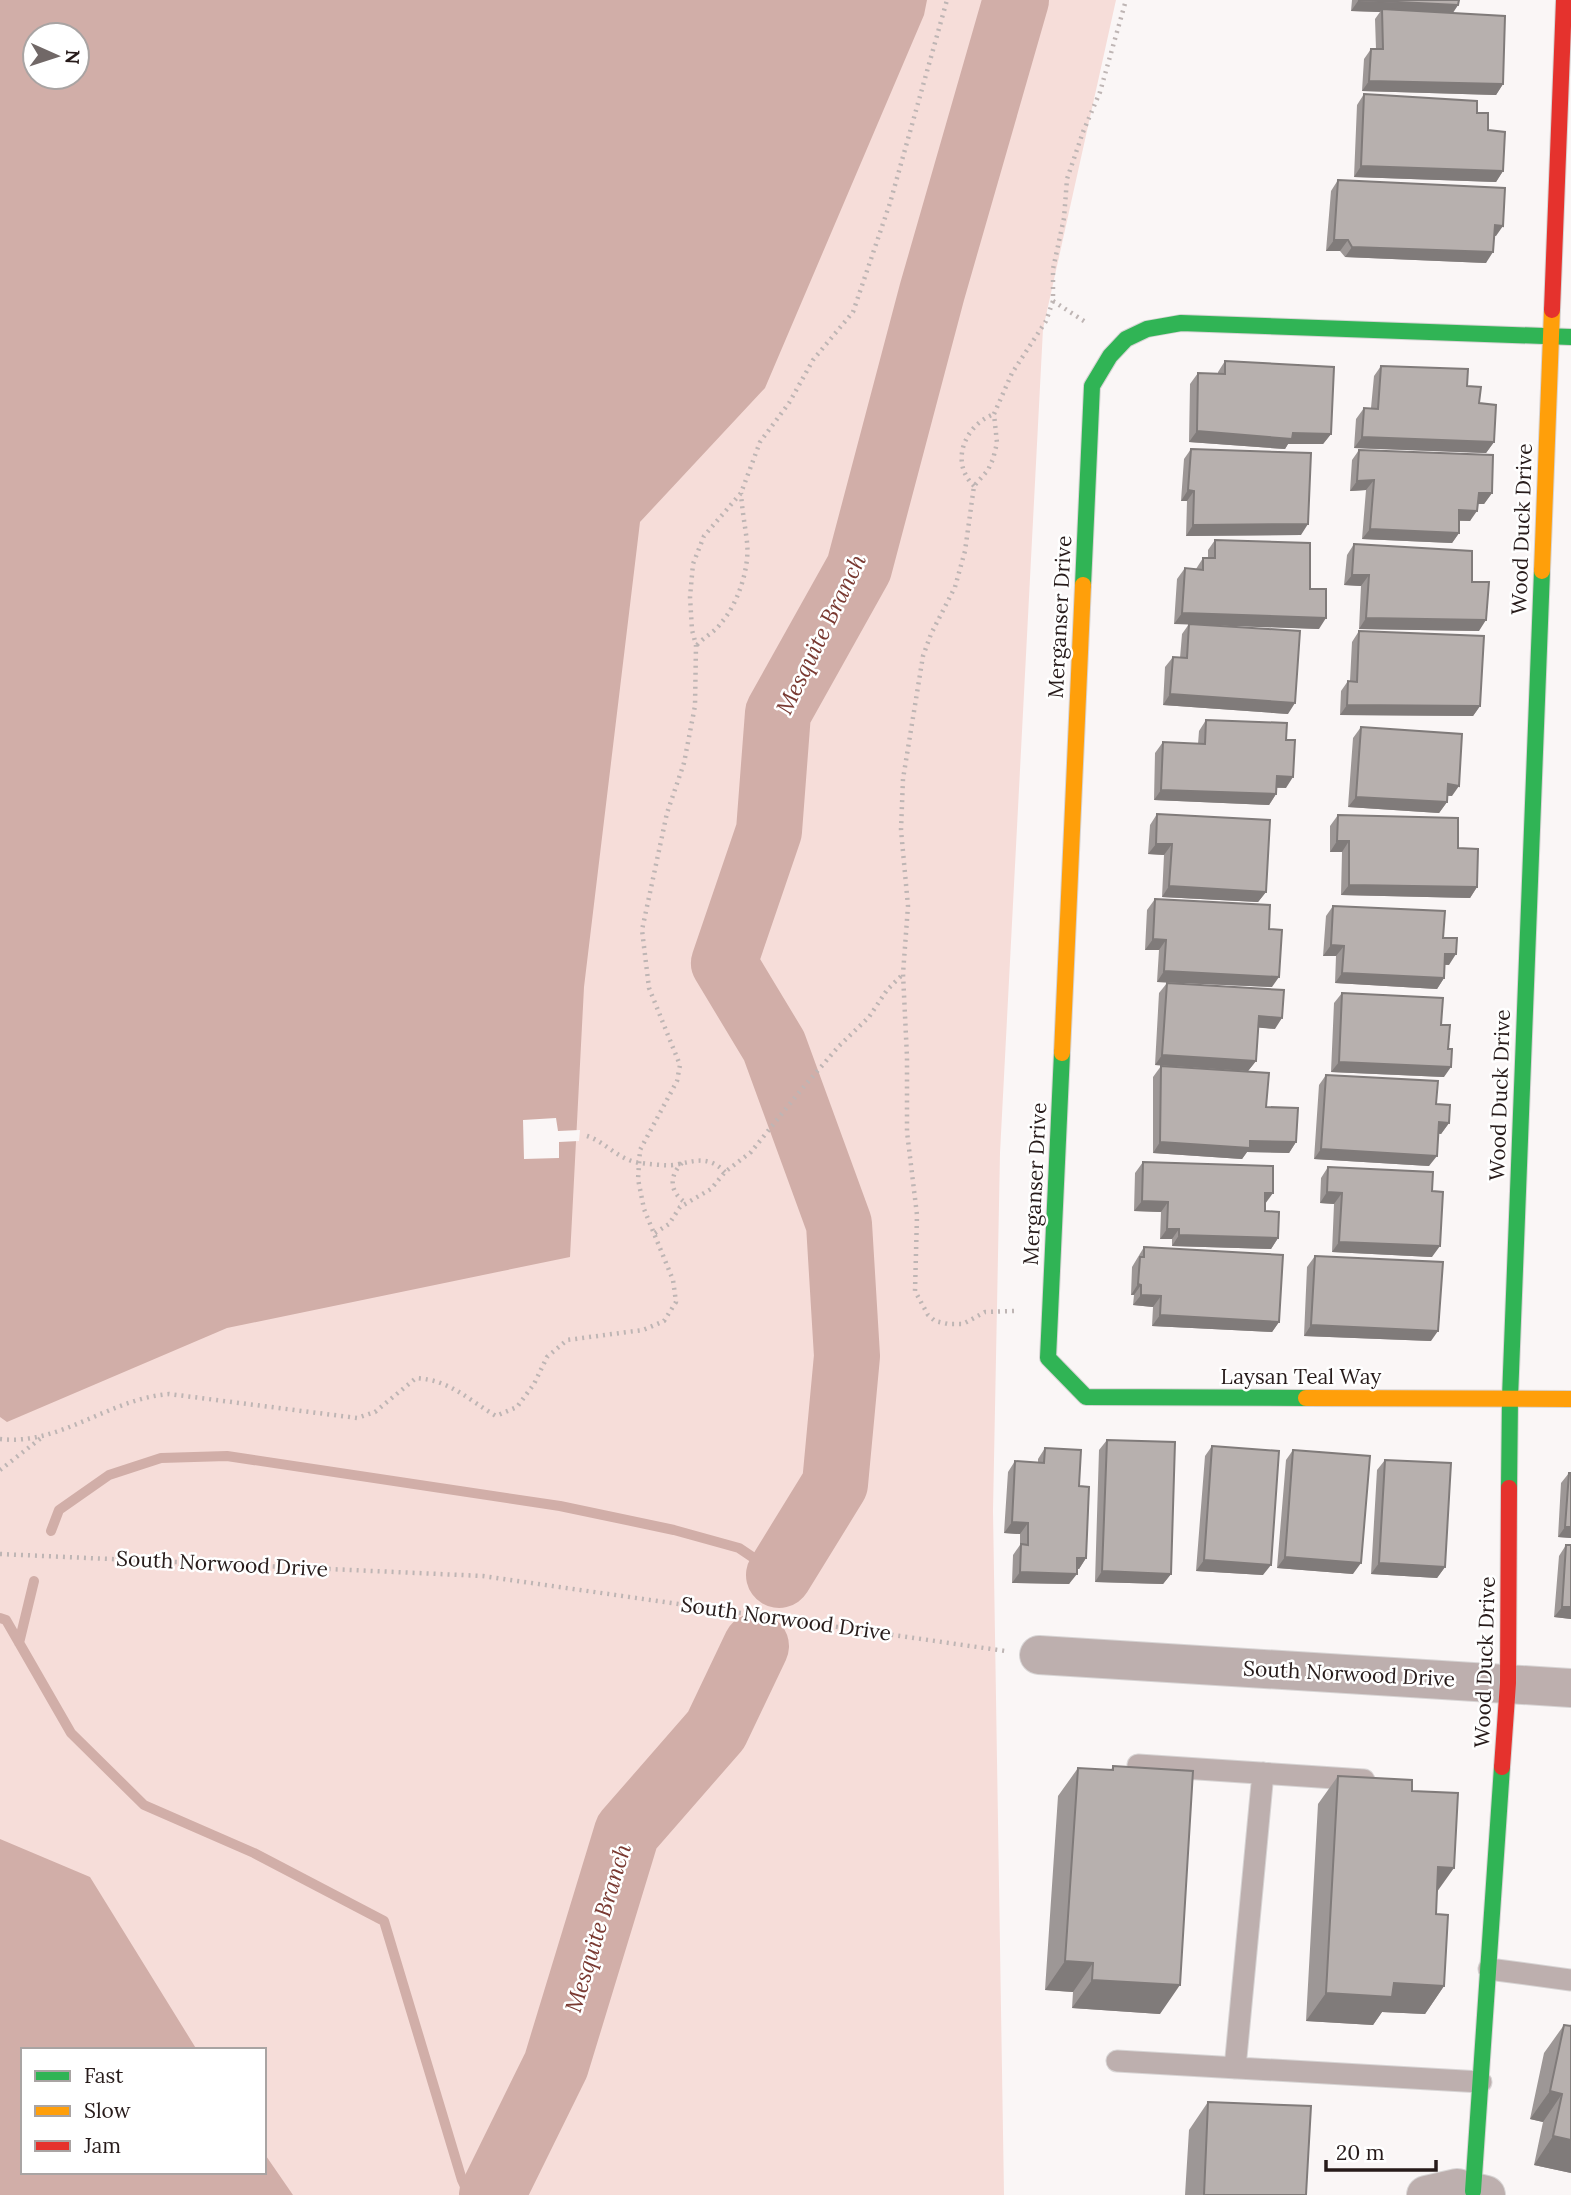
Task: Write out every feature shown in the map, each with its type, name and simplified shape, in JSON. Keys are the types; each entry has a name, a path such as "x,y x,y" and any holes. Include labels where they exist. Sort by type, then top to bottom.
{"street":[{"name":"Wood Duck Drive","path":"1479,2193 1481,2082 1508,1683 1510,1398 1564,0"},
{"name":"Merganser Drive","path":"1048,1358 1092,386 1112,348 1130,335 1139,329 1181,323 1571,337"},
{"name":"Laysan Teal Way","path":"1048,1358 1086,1397 1571,1399"},
{"name":"South Norwood Drive","path":"1039,1656 1571,1688"},
{"path":"1426,2195 1457,2188 1479,2193"}],"lane":[{"path":"1138,1765 1384,1781"},
{"path":"1235,2068 1263,1773"},
{"path":"1489,1969 1571,1980"},
{"path":"1118,2061 1481,2082"}],"path":[{"path":"0,1439 19,1441 42,1437 138,1398 169,1394 356,1418 375,1412 415,1378 434,1379 452,1387 496,1416 517,1408 534,1384 547,1357 567,1340 643,1330 664,1321 676,1302 673,1280 644,1209 638,1179 639,1163 640,1150 677,1081 680,1065 649,988 642,930 667,813 684,763 695,706 696,645 692,630 690,597 693,564 704,536 741,493 760,442 789,403 813,360 853,312 890,202 947,0"},
{"path":"1050,1311 985,1312 963,1324 948,1324 935,1321 928,1315 915,1292 917,1215 907,1132 904,974 908,906 901,830 903,779 923,656 955,587 967,540 974,486 988,470 993,458 997,443 994,414 1012,373 1046,321 1052,301 1053,270 1064,218 1068,179 1083,131 1100,92 1126,0"},
{"path":"974,486 968,480 960,458 966,436 983,418 994,414"},
{"path":"696,645 720,625 732,609 742,580 747,559 747,542 741,493"},
{"path":"655,1233 670,1224 680,1207 711,1189 725,1172 751,1152 801,1090 839,1046 869,1017 887,990 904,974"},
{"path":"587,1136 597,1139 609,1151 639,1163 671,1166 701,1160 716,1163 725,1172"},
{"path":"682,1162 674,1171 672,1181 674,1192 686,1203"},
{"path":"0,1470 42,1437"},
{"name":"South Norwood Drive","path":"0,1553 484,1576 1039,1656"}],"shaded area":[{"path":"0,0 1116,0 1043,329 1000,1153 993,1511 1004,2195 0,2195"},
{"path":"0,0 927,0 924,15 765,388 640,522 584,987 570,1257 227,1328 7,1422 0,1417"},
{"path":"0,1839 90,1877 196,2048 21,2048 21,2174 266,2174 266,2156 293,2195 0,2195"}],"pier":[{"path":"556,1118 558,1131 580,1130 579,1141 559,1142 559,1158 524,1159 523,1120"}],"building":[{"path":"1358,0 1459,0 1458,5"},
{"path":"1382,9 1505,16 1503,84 1369,81 1371,49 1383,49"},
{"path":"1364,94 1477,101 1477,113 1488,113 1488,130 1505,132 1503,171 1361,166"},
{"path":"1338,180 1505,188 1503,226 1495,225 1493,252 1352,247 1348,240 1334,240"},
{"path":"1225,361 1334,367 1331,434 1293,433 1292,439 1197,431 1198,373 1225,374"},
{"path":"1381,366 1468,369 1467,386 1481,387 1479,403 1496,405 1494,442 1362,437 1364,408 1378,409"},
{"path":"1191,449 1311,453 1308,524 1193,525 1194,491 1188,490"},
{"path":"1359,450 1493,455 1492,493 1479,493 1477,511 1459,510 1459,533 1370,529 1374,480 1357,481"},
{"path":"1215,540 1310,543 1310,589 1326,589 1326,618 1182,613 1185,568 1203,570 1203,558 1215,558"},
{"path":"1354,544 1472,551 1472,582 1489,582 1486,620 1366,618 1369,575 1352,575"},
{"path":"1189,624 1300,631 1295,703 1170,694 1173,657 1187,658"},
{"path":"1359,631 1484,636 1480,706 1347,705 1348,681 1357,682"},
{"path":"1206,720 1287,723 1286,740 1295,740 1293,777 1277,776 1276,794 1161,790 1163,742 1205,744"},
{"path":"1361,727 1462,734 1459,786 1448,784 1447,802 1356,797"},
{"path":"1157,814 1270,820 1266,892 1169,886 1172,844 1156,844"},
{"path":"1338,815 1458,818 1458,848 1478,849 1477,887 1349,885 1349,841 1337,841"},
{"path":"1155,899 1270,905 1269,929 1282,930 1279,977 1164,971 1166,940 1153,939"},
{"path":"1333,906 1445,911 1443,938 1457,938 1456,954 1445,954 1444,978 1342,973 1344,946 1331,945"},
{"path":"1167,983 1284,990 1282,1018 1259,1016 1256,1061 1162,1055"},
{"path":"1342,993 1443,998 1441,1025 1450,1025 1448,1049 1452,1049 1451,1067 1339,1062"},
{"path":"1161,1066 1269,1073 1266,1107 1298,1108 1296,1142 1250,1141 1250,1148 1160,1142"},
{"path":"1326,1075 1438,1081 1436,1104 1450,1105 1449,1123 1439,1122 1437,1156 1321,1149"},
{"path":"1143,1162 1273,1166 1273,1193 1265,1193 1265,1211 1279,1212 1278,1238 1179,1235 1179,1229 1167,1229 1168,1202 1142,1201"},
{"path":"1328,1167 1433,1172 1432,1191 1443,1192 1440,1246 1339,1242 1342,1193 1327,1192"},
{"path":"1144,1247 1283,1255 1279,1322 1160,1315 1161,1296 1141,1295 1141,1285 1138,1284 1140,1257 1144,1257"},
{"path":"1315,1256 1443,1262 1438,1331 1311,1325"},
{"path":"1107,1440 1175,1442 1171,1574 1102,1571"},
{"path":"1212,1446 1279,1451 1271,1565 1204,1560"},
{"path":"1045,1448 1081,1450 1079,1486 1089,1487 1086,1558 1077,1558 1077,1574 1020,1572 1021,1544 1028,1545 1028,1523 1012,1522 1015,1461 1044,1463"},
{"path":"1293,1450 1370,1456 1361,1563 1285,1557"},
{"path":"1385,1460 1451,1463 1445,1567 1379,1563"},
{"path":"1569,1473 1571,1527 1565,1527"},
{"path":"1566,1545 1571,1545 1571,1607 1562,1607"},
{"path":"1113,1766 1193,1771 1180,1985 1092,1980 1093,1963 1065,1961 1078,1768 1113,1770"},
{"path":"1338,1776 1412,1780 1412,1791 1458,1793 1454,1868 1438,1867 1436,1914 1448,1915 1444,1986 1394,1983 1392,1997 1326,1993"},
{"path":"1564,2025 1571,2026 1571,2140 1553,2136 1562,2094 1550,2091"},
{"path":"1208,2102 1311,2106 1306,2195 1204,2195"}],"waterway":[{"name":"Mesquite Branch","path":"779,1575 835,1484 847,1356 839,1224 774,1046 724,963 769,831 778,713 859,568 932,292 1016,0"},
{"path":"51,1531 59,1510 109,1475 161,1458 227,1456 560,1506 674,1530 739,1548 779,1575"},
{"path":"19,1643 34,1581"},
{"path":"0,1618 6,1620 71,1733 144,1805 254,1853 384,1921 462,2180 469,2195"},
{"name":"Mesquite Branch","path":"492,2195 556,2065 627,1832 716,1730 756,1646"}],"traffic: fast":[{"path":"1083,585 1092,386 1110,356 1126,339 1147,329 1181,323 1571,337"},
{"path":"1509,1488 1510,1398 1542,571"},
{"path":"1062,1053 1048,1358 1086,1397 1306,1398"},
{"path":"1473,2191 1502,1767"}],"traffic: slow":[{"path":"1542,571 1552,310"},
{"path":"1062,1053 1083,585"},
{"path":"1306,1398 1571,1399"}],"traffic: jam":[{"path":"1552,310 1564,0"},
{"path":"1502,1767 1508,1683 1509,1488"}]}
